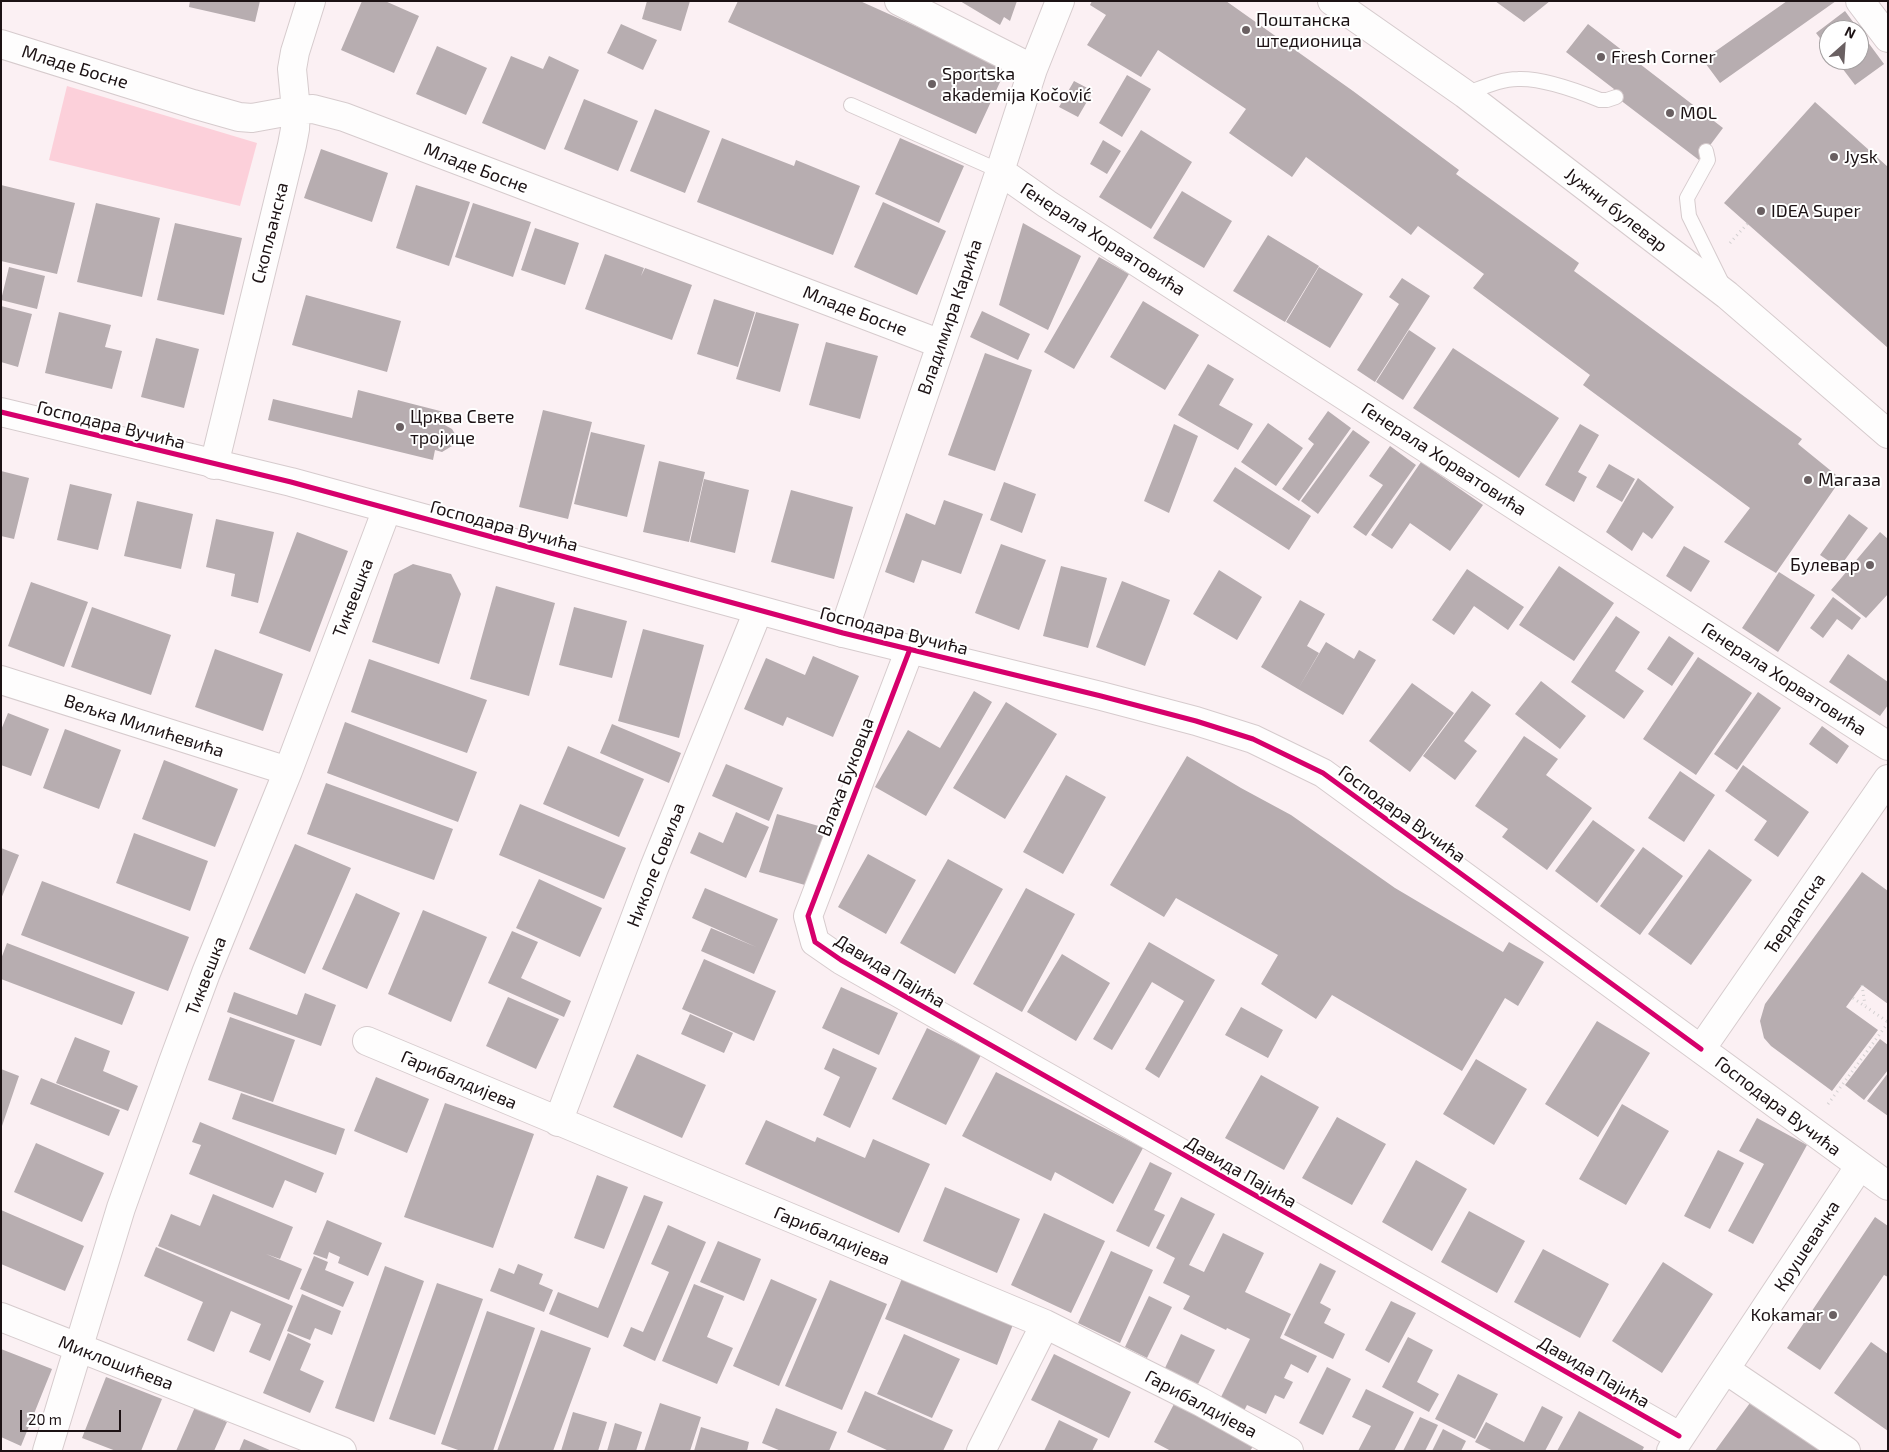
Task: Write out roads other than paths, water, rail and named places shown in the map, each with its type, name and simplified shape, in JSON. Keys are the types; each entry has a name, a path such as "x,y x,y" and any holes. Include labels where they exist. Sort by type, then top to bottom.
{"street":[{"name":"Скопљанска","path":"214,464 292,145 296,110 292,69 295,52 311,1"},
{"path":"899,1 1033,69"},
{"name":"Владимира Карића","path":"842,633 1033,69 1060,1"},
{"name":"Јужни булевар","path":"1332,1 1465,94 1727,295 1888,434"},
{"path":"1860,1 1888,38"},
{"name":"Младе Босне","path":"1,44 239,117 270,116 296,110 313,109 344,117 941,344"},
{"name":"Генерала Хорватовића","path":"1000,171 1055,209 1888,746"},
{"name":"Господара Вучића","path":"1,412 291,482 842,633 1196,721 1253,739 1323,773 1888,1186"},
{"name":"Тиквешка","path":"48,1451 121,1208 172,1062 288,771 387,509"},
{"name":"Николе Совиља","path":"558,1122 654,868 758,610"},
{"name":"Влаха Буковца","path":"808,916 910,649"},
{"name":"Вељка Милићевића","path":"1,680 288,771"},
{"name":"Ђердапска","path":"1701,1049 1888,779"},
{"name":"Давида Пајића","path":"808,916 815,942 841,960 1675,1444"},
{"name":"Гарибалдијева","path":"367,1041 1045,1324 1201,1402 1288,1451"},
{"name":"Крушевачка","path":"1675,1444 1726,1370 1859,1166"},
{"name":"Миклошићева","path":"1,1318 342,1451"},
{"path":"981,1451 1045,1324"},
{"path":"1726,1370 1846,1451"}],"lane":[{"path":"1465,94 1502,81 1518,79 1558,86 1600,100 1616,97"},
{"path":"851,105 1000,171"},
{"path":"1706,151 1708,160 1687,198 1686,204 1689,216 1727,295"}],"place":[{"name":"Поштанска штедионица","path":"1246,30"},
{"name":"Fresh Corner","path":"1601,57"},
{"name":"Sportska akademija Kočović","path":"932,84"},
{"name":"MOL","path":"1670,113"},
{"name":"Jysk","path":"1834,157"},
{"name":"IDEA Super","path":"1761,211"},
{"name":"Црква Свете тројице","path":"400,427"},
{"name":"Магаза","path":"1808,480"},
{"name":"Булевар","path":"1870,565"},
{"name":"Kokamar","path":"1833,1315"}]}
